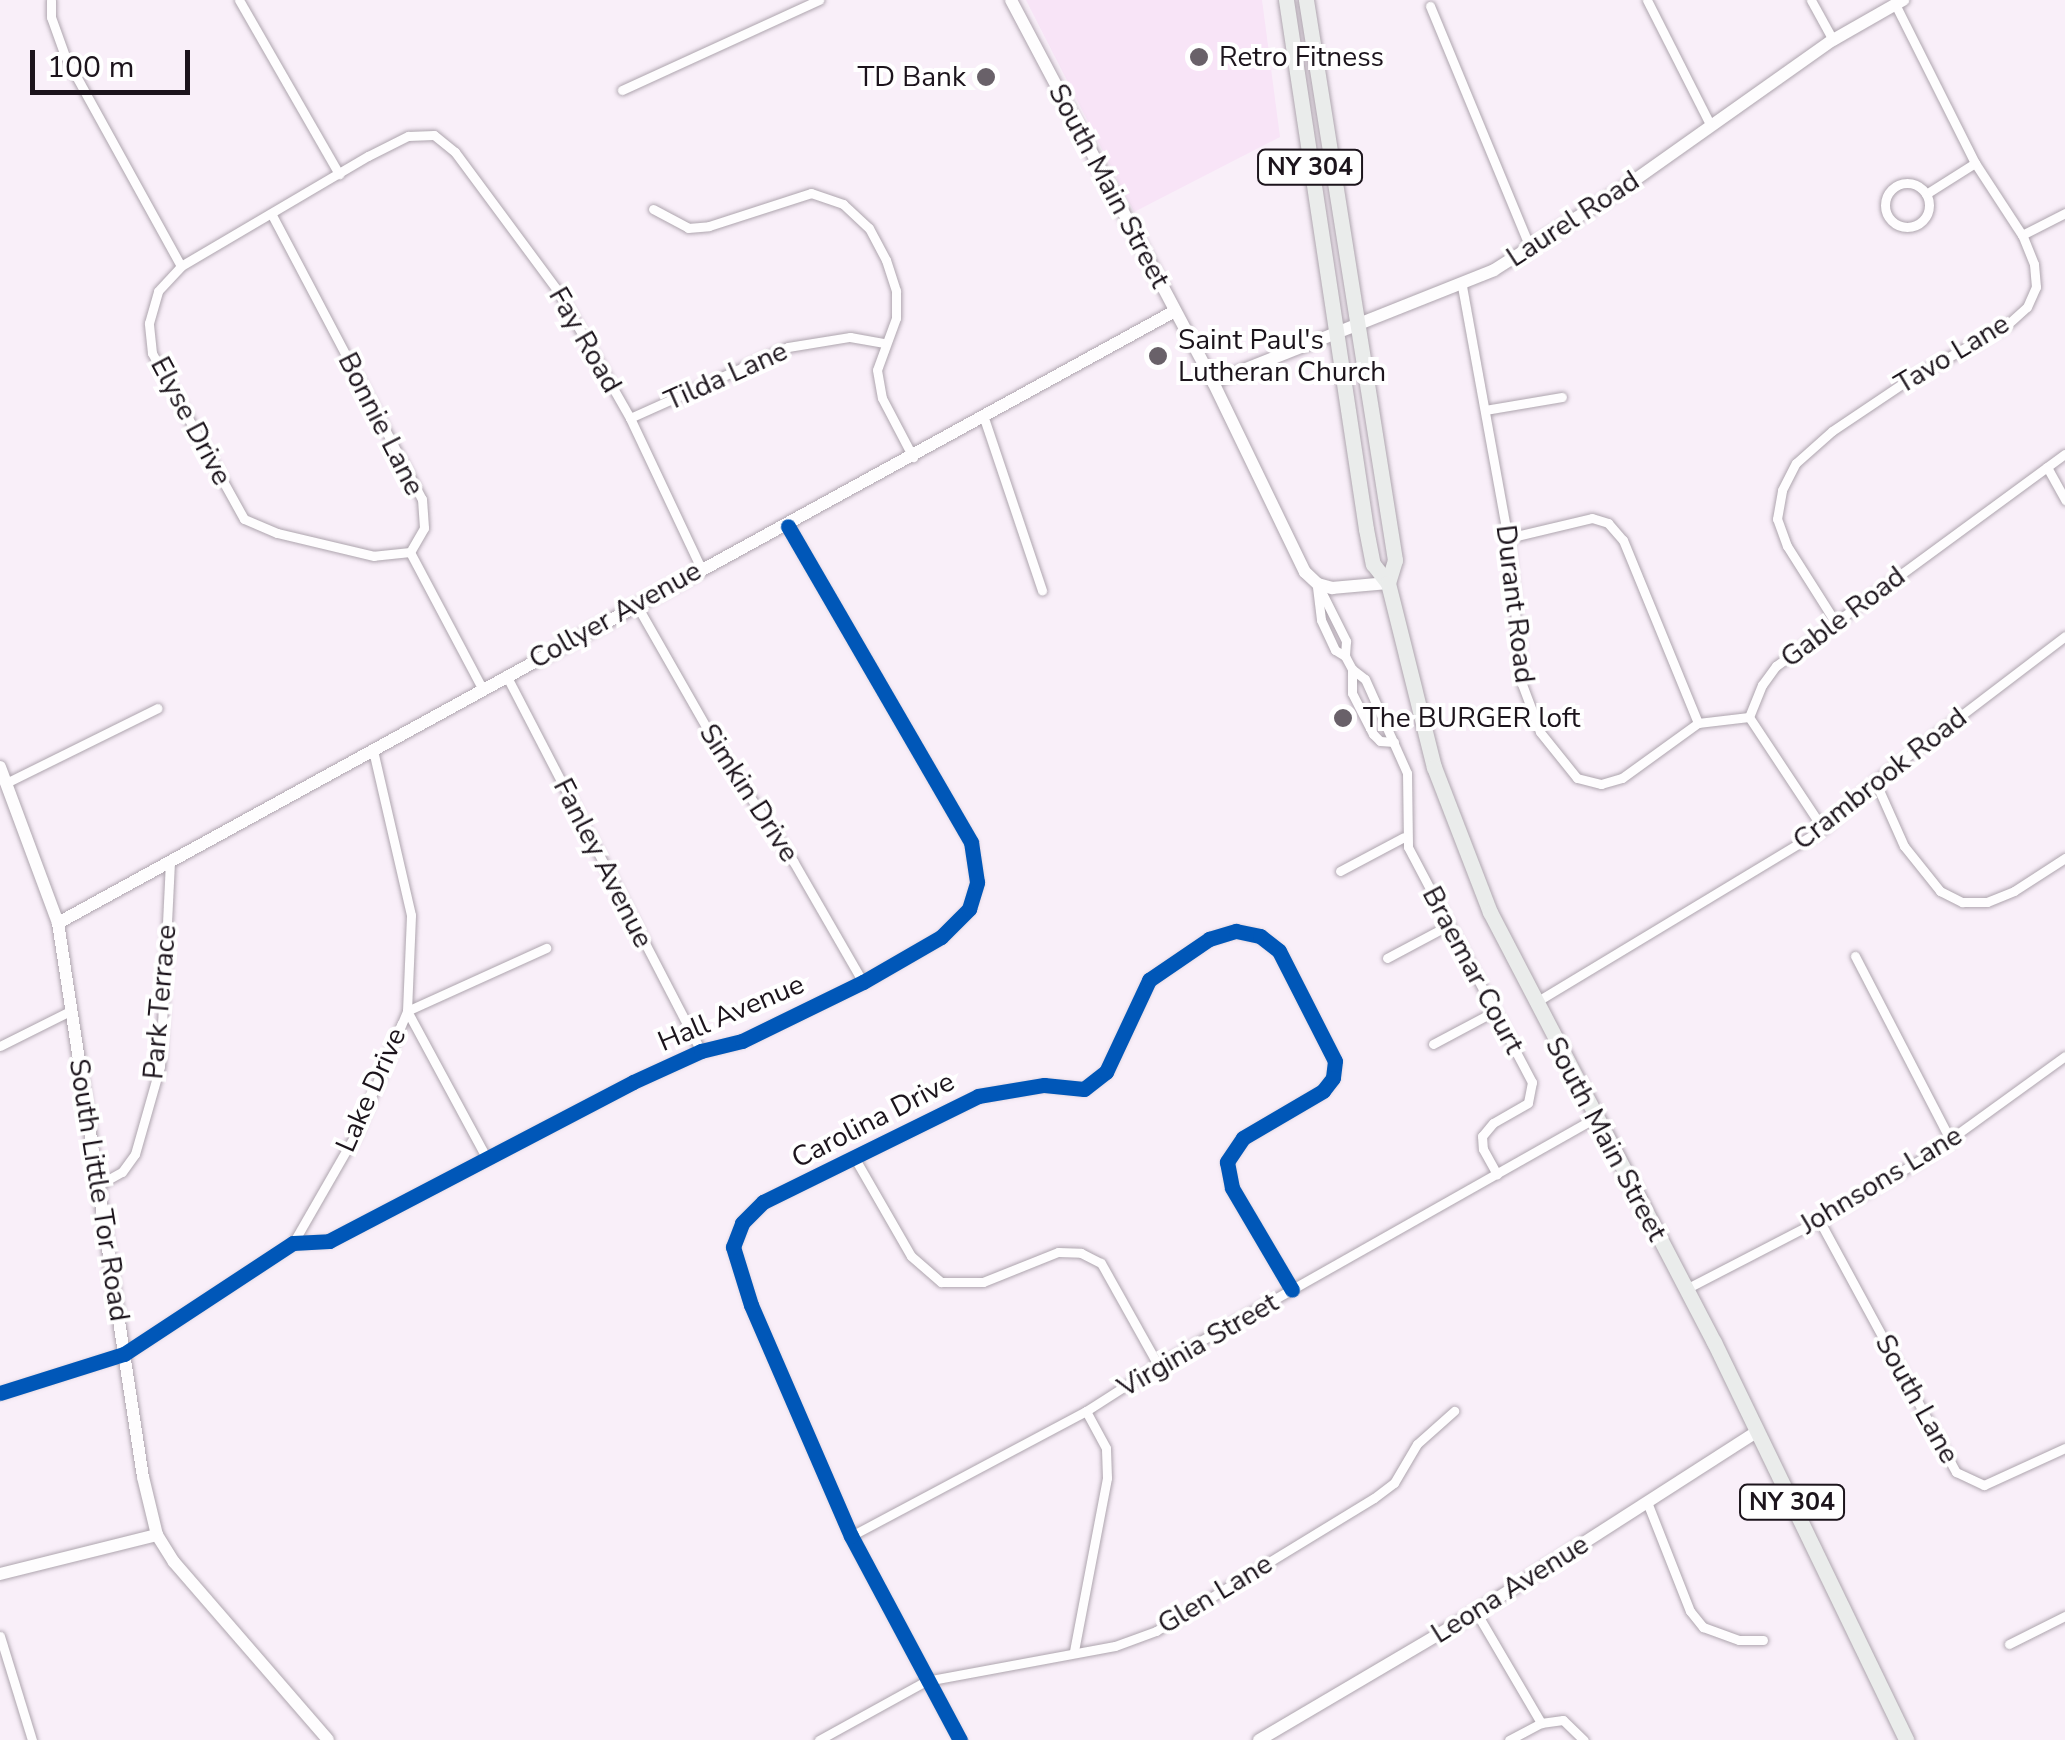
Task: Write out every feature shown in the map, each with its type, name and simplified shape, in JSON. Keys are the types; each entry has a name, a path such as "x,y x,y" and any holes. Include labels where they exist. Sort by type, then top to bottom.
{"main road":[{"name":"NY 304","path":"1286,0 1373,564 1388,583"},
{"name":"NY 304","path":"1306,0 1396,560 1388,583"},
{"name":"South Main Street","path":"1388,583 1413,693 1447,804 1490,912 1534,1004 1758,1431 1906,1740"}],"street":[{"path":"51,0 51,17 66,56 181,266"},
{"path":"239,0 339,174"},
{"path":"622,90 819,0"},
{"name":"South Main Street","path":"1011,0 1213,382 1302,568 1318,584 1320,620 1336,650 1365,679 1394,742 1380,741 1373,734 1350,688 1352,669"},
{"path":"1647,0 1710,124"},
{"path":"1812,0 1833,40"},
{"name":"Laurel Road","path":"1213,382 1462,286 1625,187 1833,40 1899,2"},
{"name":"Tavo Lane","path":"1834,620 1787,546 1777,519 1782,490 1796,463 1832,431 1911,378 2008,324 2027,306 2036,287 2022,235 1975,163 1899,2"},
{"path":"1430,6 1530,248"},
{"name":"Elyse Drive","path":"410,552 374,556 277,533 244,518 152,353 149,323 158,291 181,266 408,136 434,135"},
{"name":"Fay Road","path":"434,135 455,152 557,290 630,418 701,568"},
{"path":"1926,194 1975,163"},
{"path":"1912,183 1926,194 1928,209 1918,224 1903,226 1888,216 1885,201 1897,184 1912,183"},
{"path":"652,209 688,228 709,226 811,193 843,204 868,228 886,260 896,291 896,318 884,342 877,370 882,398 913,457"},
{"path":"2022,235 2065,212"},
{"name":"Bonnie Lane","path":"272,215 422,498 424,528 410,552"},
{"name":"Durant Road","path":"1462,286 1508,538 1522,684 1540,732 1577,778 1601,784 1622,778 1698,723 1749,717"},
{"name":"Collyer Avenue","path":"58,923 506,674 701,568 788,526 1175,311"},
{"name":"Tilda Lane","path":"630,418 788,347 850,337 884,342"},
{"path":"1485,410 1562,397"},
{"path":"984,418 1042,590"},
{"name":"Gable Road","path":"1749,717 1776,666 2065,454"},
{"path":"2047,468 2065,500"},
{"path":"1508,538 1592,518 1608,523 1623,540 1698,723"},
{"name":"Hall Avenue","path":"0,1393 124,1354 293,1244 329,1241 409,1203 486,1157 701,1051 742,1040 862,982 941,936 969,909 977,882 971,842 788,526"},
{"path":"410,552 482,688"},
{"path":"1318,584 1346,589 1388,583"},
{"name":"Simkin Drive","path":"636,604 722,754 794,861 862,982"},
{"name":"Crambrook Road","path":"1534,1004 1823,829 1875,781 2065,636"},
{"name":"Fanley Avenue","path":"506,674 701,1051"},
{"path":"6,783 158,708"},
{"path":"1749,717 1823,829"},
{"path":"1340,871 1404,837 1410,787 1394,742"},
{"name":"Lake Drive","path":"293,1244 355,1135 407,1011 411,914 373,750"},
{"name":"South Little Tor Road","path":"0,767 58,923 148,1508 157,1535 174,1562 328,1740"},
{"path":"1875,781 1904,846 1940,890 1962,902 1987,902 2014,891 2065,858"},
{"name":"Braemar Court","path":"1404,837 1534,1091 1528,1103 1492,1123 1482,1136 1483,1150 1497,1174"},
{"name":"Park Terrace","path":"100,1184 122,1172 135,1154 160,1066 170,860"},
{"path":"1387,958 1449,925"},
{"name":"Carolina Drive","path":"960,1740 851,1536 751,1305 733,1247 742,1222 763,1202 978,1096 1044,1084 1084,1089 1106,1072 1149,980 1209,939 1236,931 1260,936 1279,951 1335,1060 1333,1078 1323,1092 1243,1138 1228,1162 1232,1188 1292,1290"},
{"path":"486,1157 407,1011 546,948"},
{"path":"1855,956 1951,1141"},
{"path":"0,1046 72,1010"},
{"path":"1433,1044 1494,1011"},
{"name":"Johnsons Lane","path":"1686,1289 1819,1220 1951,1141 2065,1056"},
{"name":"Virginia Street","path":"851,1536 1086,1411 1158,1366 1595,1118"},
{"path":"854,1157 911,1256 940,1282 983,1282 1058,1252 1081,1253 1101,1263 1158,1366"},
{"name":"South Lane","path":"1819,1220 1956,1472 1984,1485 2065,1448"},
{"path":"1074,1651 1108,1478 1106,1448 1086,1411"},
{"name":"Glen Lane","path":"819,1740 926,1681 1115,1646 1156,1631 1374,1498 1394,1483 1417,1444 1454,1411"},
{"name":"Leona Avenue","path":"1260,1740 1476,1612 1758,1431"},
{"path":"1648,1502 1690,1611 1703,1627 1739,1640 1762,1640"},
{"path":"0,1574 157,1535"},
{"path":"1476,1612 1542,1723"},
{"path":"2009,1644 2065,1616"},
{"path":"0,1636 32,1740"},
{"path":"1509,1740 1542,1723 1563,1720 1584,1740"}],"shaded area":[{"path":"1026,0 1262,0 1280,137 1134,212"}],"cycle path":[{"path":"0,1393 124,1354 293,1243 329,1241 633,1082 701,1051 742,1041 863,982 941,937 969,909 977,882 971,842 788,526"},
{"path":"960,1740 851,1536 751,1305 733,1247 742,1223 763,1202 978,1096 1044,1085 1084,1089 1106,1072 1149,980 1209,939 1236,931 1260,936 1279,951 1335,1061 1333,1078 1323,1091 1243,1138 1227,1162 1232,1188 1292,1290"}],"place":[{"name":"Retro Fitness","path":"1199,57"},
{"name":"TD Bank","path":"986,77"},
{"name":"Saint Paul's Lutheran Church","path":"1158,356"},
{"name":"The BURGER loft","path":"1343,718"}]}
